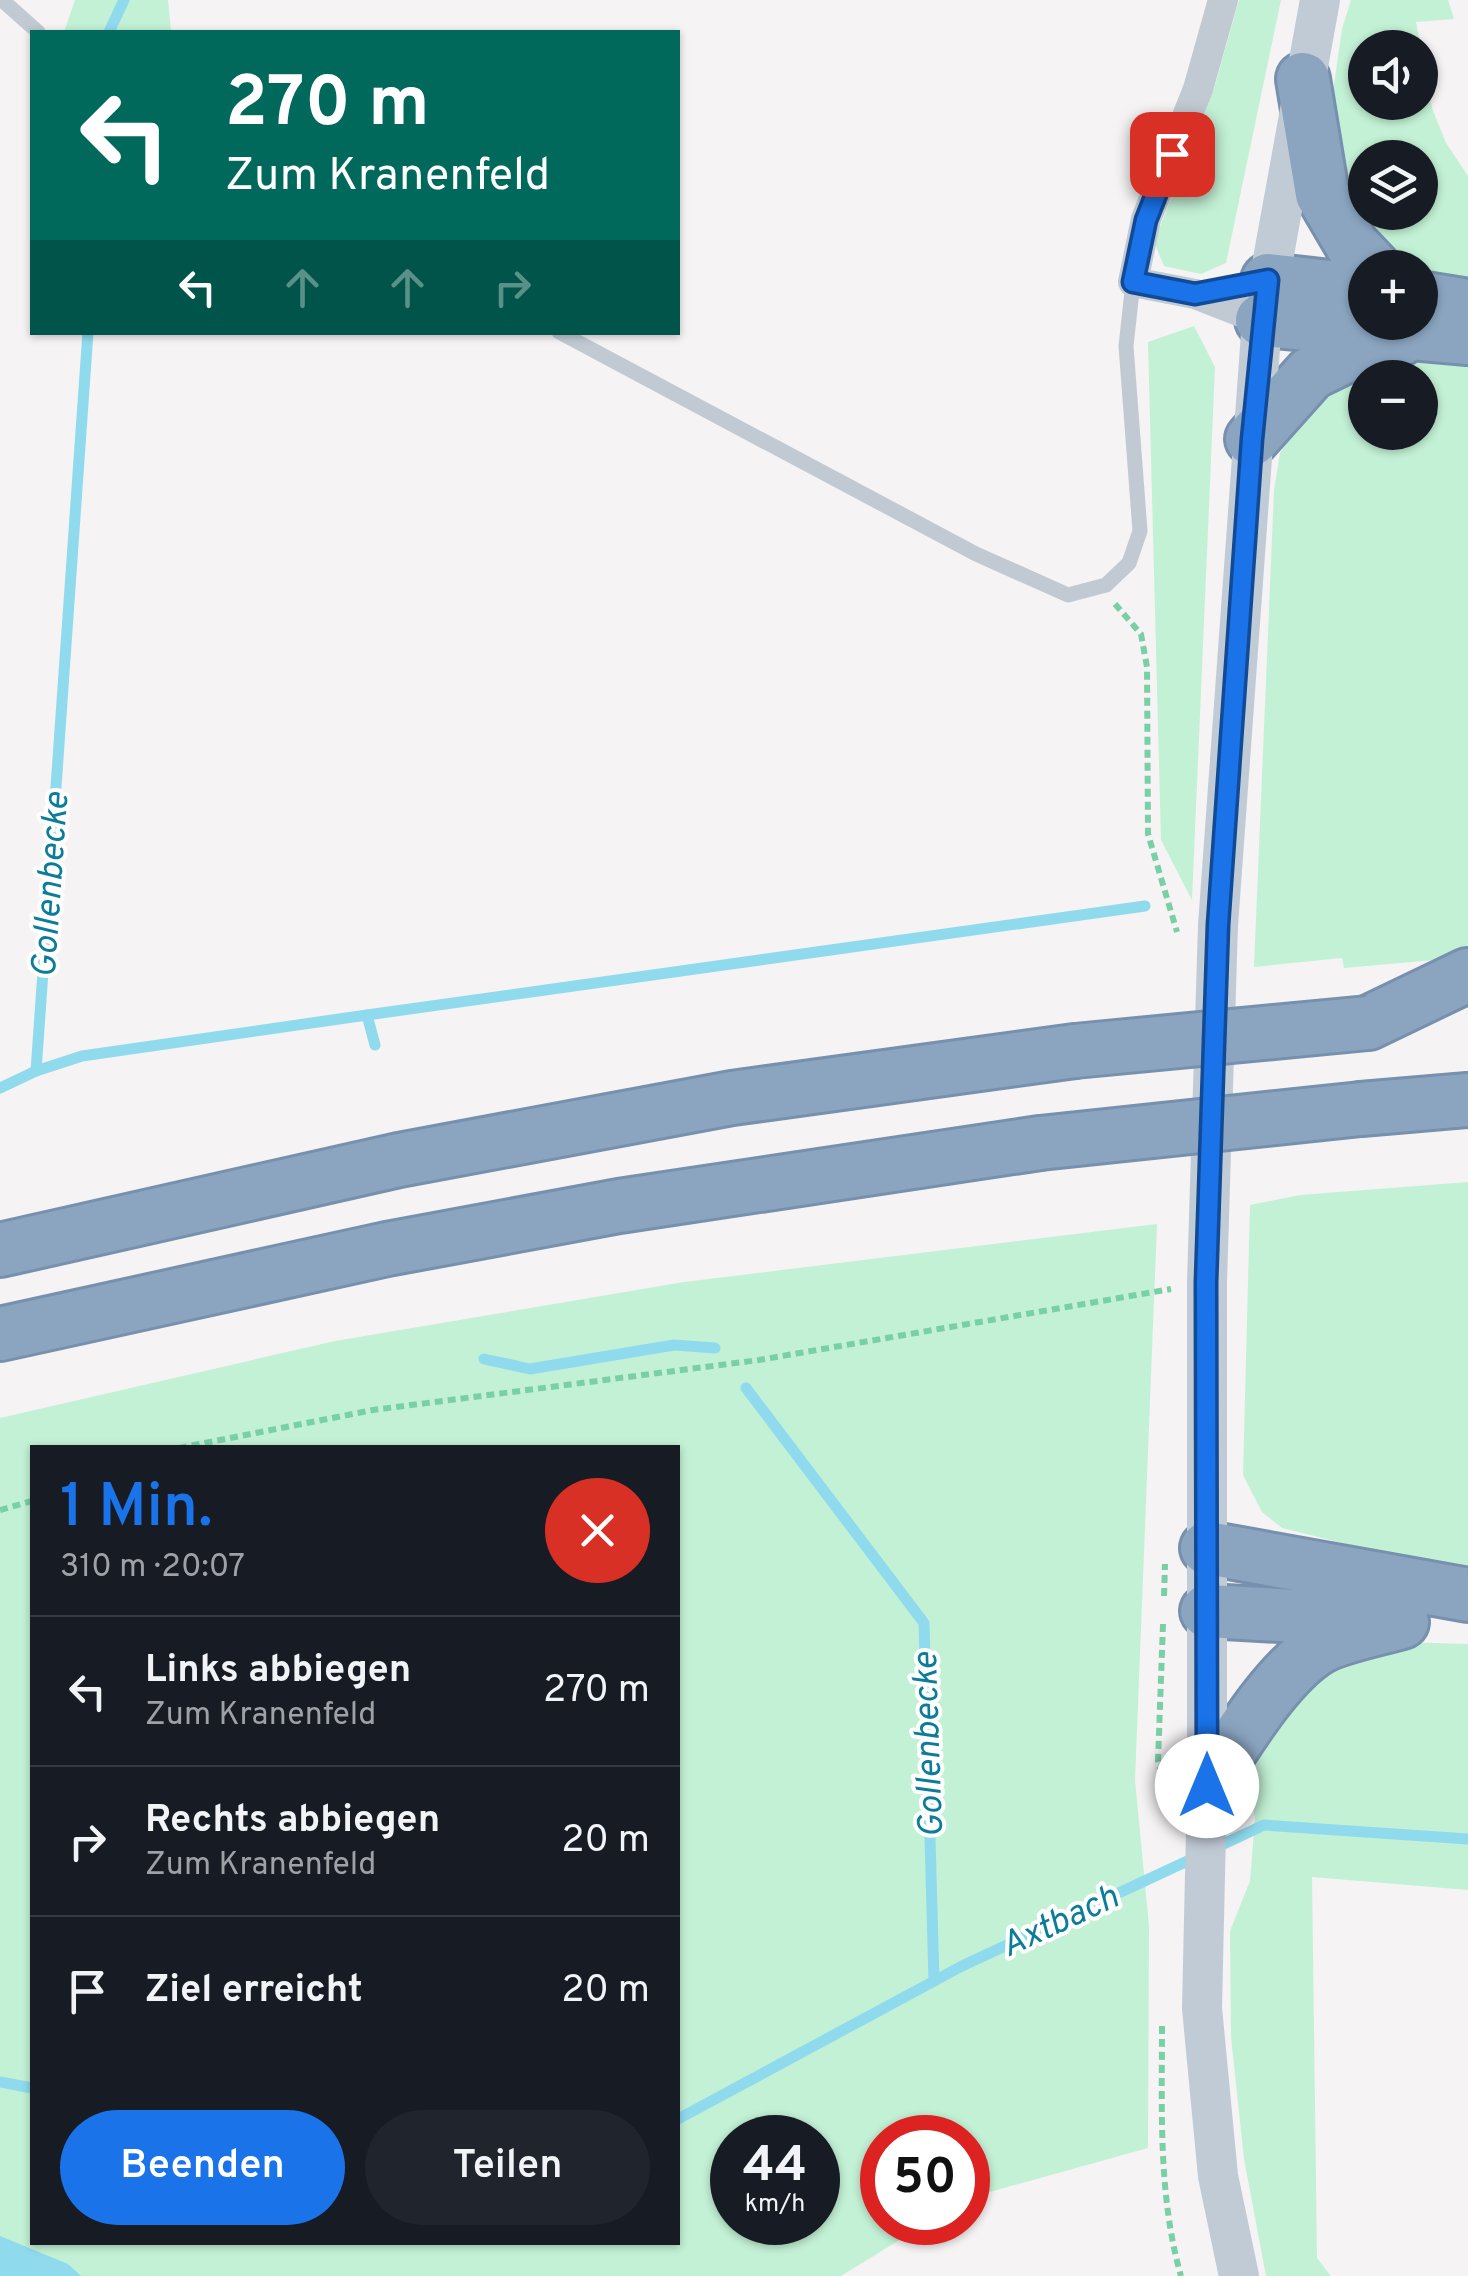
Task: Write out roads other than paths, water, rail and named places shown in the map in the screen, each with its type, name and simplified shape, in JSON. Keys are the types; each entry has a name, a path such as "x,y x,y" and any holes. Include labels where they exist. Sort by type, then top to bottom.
{"highway":[{"path":"1304,79 1322,194 1358,250"},
{"path":"1265,300 1348,293"},
{"path":"1265,300 1348,309"},
{"path":"1438,312 1468,306"},
{"path":"1438,325 1468,338"},
{"path":"1252,439 1312,373 1375,340"},
{"path":"1368,1023 1468,974"},
{"path":"0,1250 399,1160 693,1105 1075,1051 1468,1017"},
{"path":"0,1334 368,1253 560,1217 1040,1144 1468,1100"},
{"path":"1186,1546 1468,1595"},
{"path":"1178,1613 1402,1622 1468,1630"},
{"path":"1193,1800 1254,1716 1290,1674 1320,1647 1402,1622"}],"main road":[{"path":"1239,2276 1218,2176 1202,2008 1204,1898 1178,1613 1206,1282 1218,925 1252,439 1265,300 1320,0"}],"street":[{"path":"1222,0 1198,89 1146,220 1133,282 1195,294 1265,300"}],"lane":[{"path":"2,0 36,30"},
{"path":"565,335 976,554 1068,595 1106,585 1129,563 1140,531 1126,346 1133,282"}],"water":[{"path":"0,2236 68,2264 81,2276 0,2276"}],"waterway":[{"name":"Gollenbecke","path":"110,30 124,0"},
{"name":"Gollenbecke","path":"36,1071 88,335"},
{"path":"367,1015 1145,906"},
{"name":"Gollenbecke","path":"0,1088 82,1056 367,1015 375,1045"},
{"name":"Gollenbecke","path":"484,1359 530,1369 674,1345 715,1348"},
{"name":"Gollenbecke","path":"746,1388 924,1623 934,1981"},
{"name":"Axtbach","path":"1213,1849 1264,1825 1468,1839"},
{"name":"Gollenbecke","path":"680,2118 962,1966 1196,1857"},
{"name":"Axtbach","path":"0,2082 30,2088"}]}
